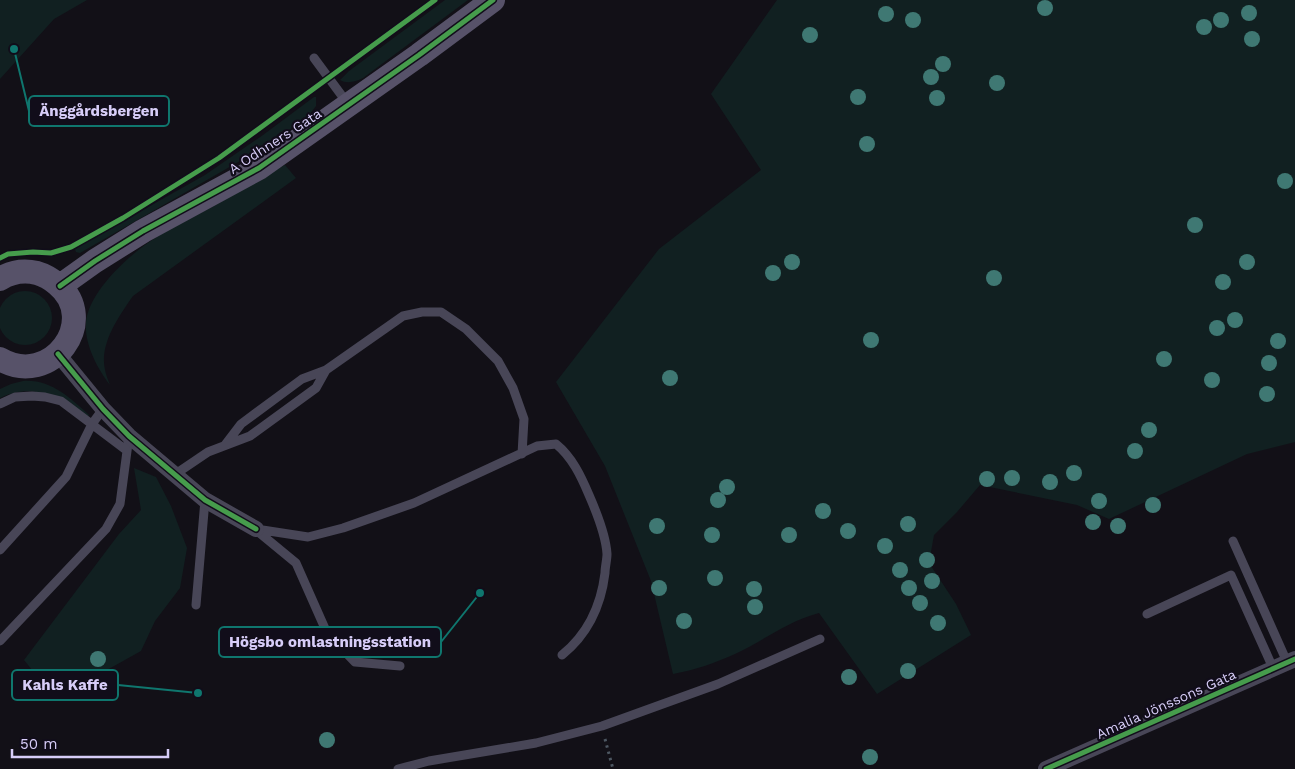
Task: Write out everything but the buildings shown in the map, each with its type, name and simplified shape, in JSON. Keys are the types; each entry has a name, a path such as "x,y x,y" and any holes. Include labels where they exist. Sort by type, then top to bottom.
{"street":[{"name":"A Odhners Gata","path":"60,286 95,261 143,231 259,168 493,0"},
{"path":"0,279 16,272 28,272 45,276 60,286 66,295 71,305 73,320 70,336 65,346 50,361 28,367 17,366 0,359"},
{"path":"58,354 103,409 127,443 174,475 206,500 256,530"},
{"name":"Amalia Jönssons Gata","path":"1046,769 1285,663"}],"lane":[{"path":"314,58 348,105"},
{"path":"226,445 241,424 302,379 326,370 403,316 422,312 441,312 466,328 498,361 513,388 524,419 522,454"},
{"path":"174,475 208,452 250,436 316,388 326,370"},
{"path":"0,404 15,397 45,397 61,401 92,424 127,443 120,504 106,529 0,641"},
{"path":"0,550 66,477 92,424 103,409"},
{"path":"256,530 308,537 343,528 414,503 538,446 556,444 567,453 584,483 597,514 607,554 603,592 590,624 574,646 562,655"},
{"path":"196,604 206,500"},
{"path":"256,530 296,563 327,633 355,662 400,666"},
{"path":"1233,541 1285,663"},
{"path":"1147,614 1231,575 1285,663"},
{"path":"398,769 536,743 602,726 718,684 820,639"}],"path":[{"path":"607,746 613,769"}],"shaded area":[{"path":"0,0 87,0 54,19 0,79"},
{"path":"445,0 468,0 363,78 351,82 340,80 349,71"},
{"path":"777,0 1295,0 1295,442 1247,454 1109,519 1077,505 980,485 934,535 929,563 956,604 971,635 877,694 819,613 786,626 746,649 727,657 673,674 651,581 605,466 556,382 659,249 761,170 711,94"},
{"path":"316,97 316,106 309,115 273,142 80,253 76,252 75,249 79,246 205,175"},
{"path":"285,165 296,178 133,296 112,331 105,350 105,370 110,385 92,355 87,338 86,322 95,298 112,274 155,238"},
{"path":"20,291 30,291 40,295 48,303 52,318 48,333 40,341 30,345 20,345 10,341 2,333 -2,323 -2,313 2,303 10,295"},
{"path":"23,381 33,381 51,386 67,396 89,415 87,418 56,399 36,392 13,393 0,398 0,389"},
{"path":"134,468 156,477 171,506 187,548 180,588 155,621 141,651 80,685 37,676 24,660 119,534 141,510"}],"cycle path":[{"path":"0,258 8,254 51,253 71,247 123,218 219,158 435,0"},
{"path":"60,286 95,261 143,231 259,168 419,55 493,0"},
{"path":"58,354 103,409 129,436 205,500 256,529"},
{"path":"1046,769 1295,659"}],"place":[{"name":"Änggårdsbergen","path":"14,49"},
{"name":"Högsbo omlastningsstation","path":"480,593"},
{"name":"Kahls Kaffe","path":"198,693"}]}
